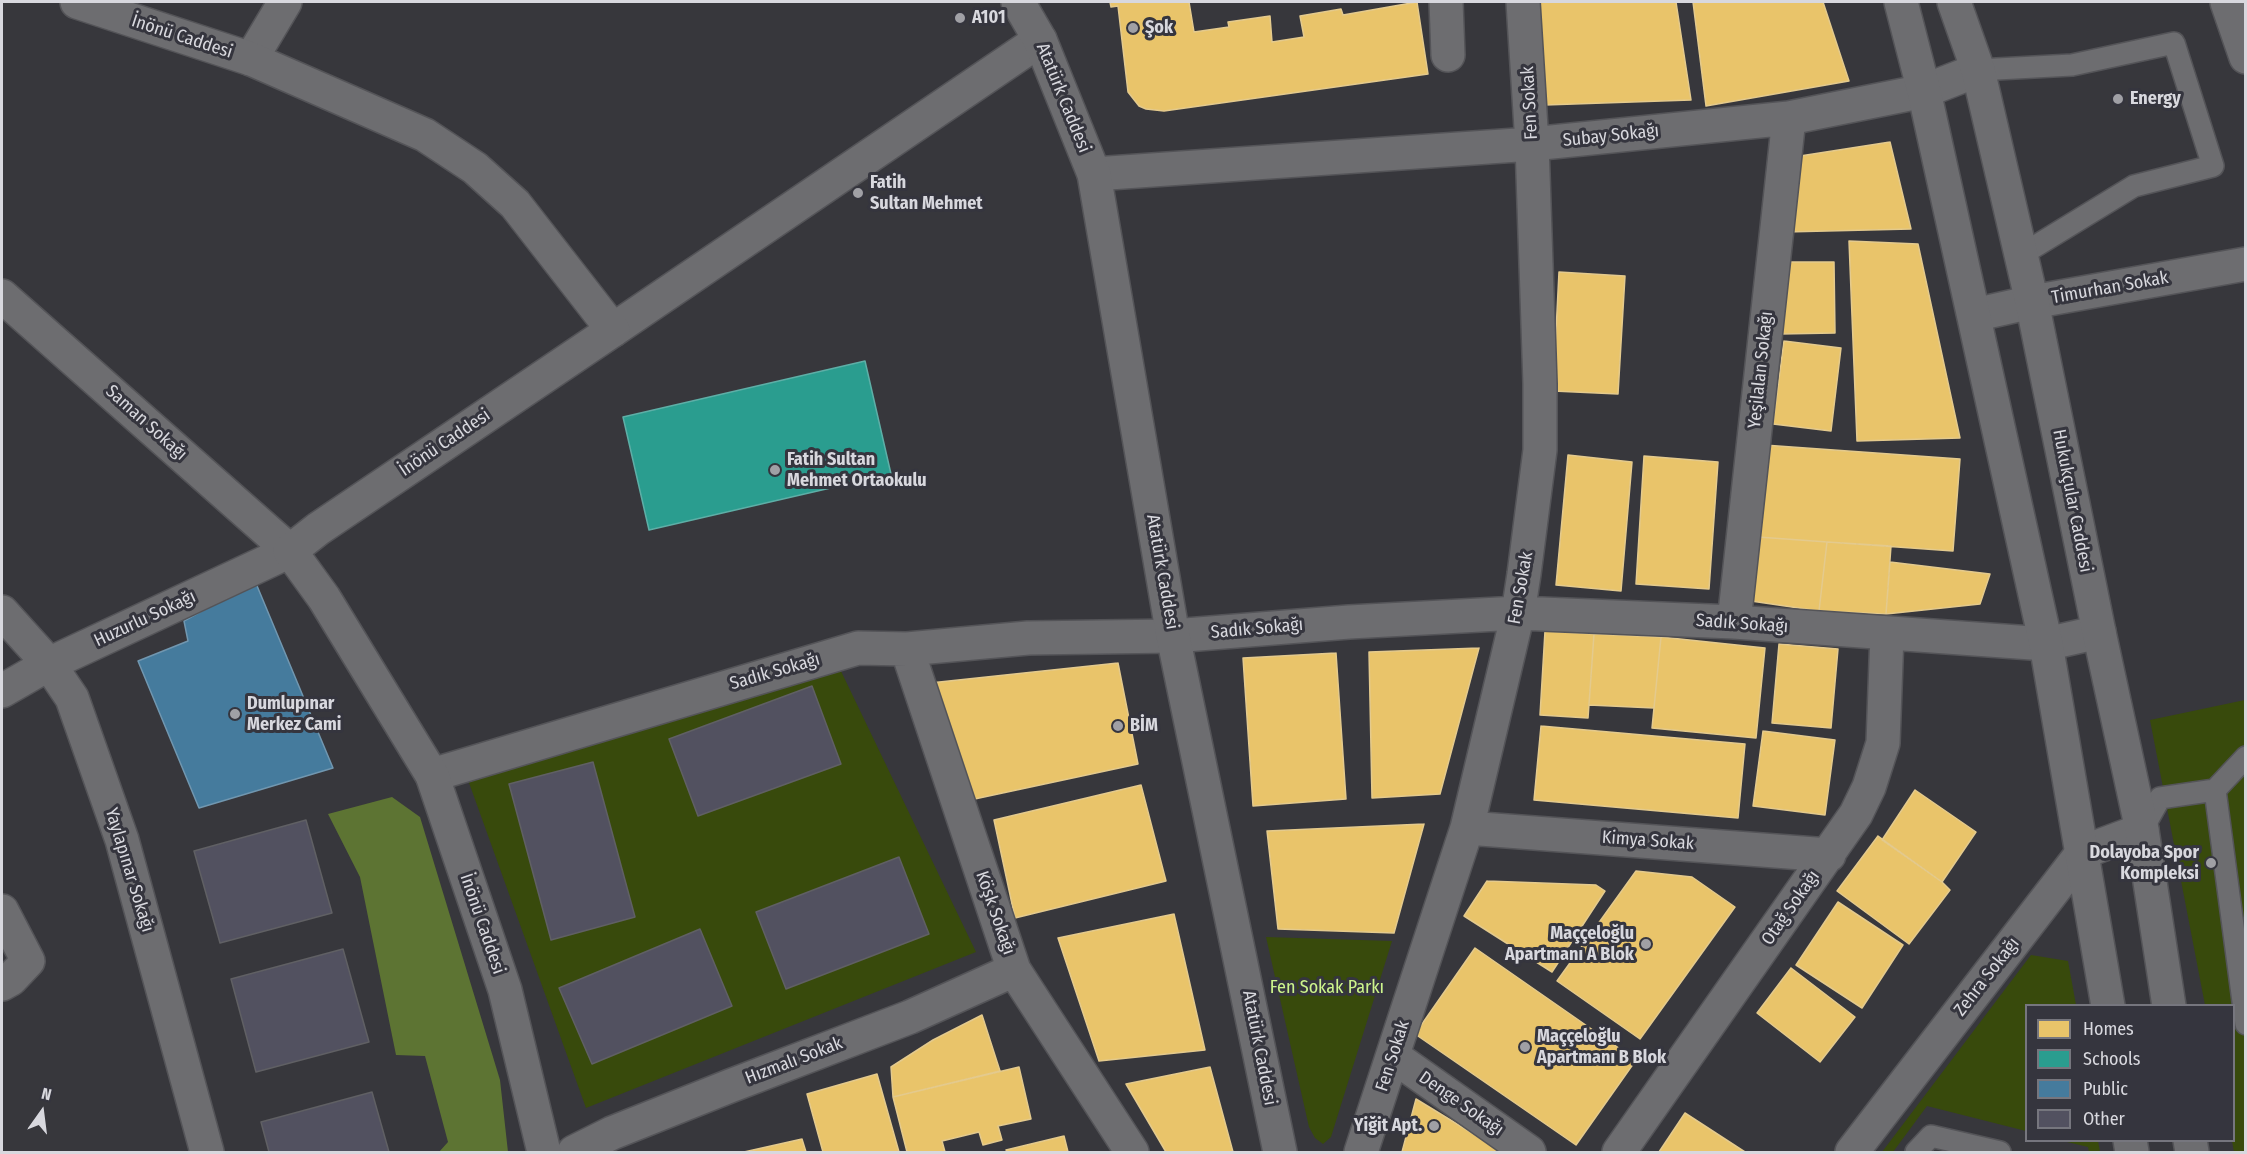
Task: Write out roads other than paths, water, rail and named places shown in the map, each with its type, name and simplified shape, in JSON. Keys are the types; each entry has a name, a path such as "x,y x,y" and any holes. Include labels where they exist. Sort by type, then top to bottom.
{"street":[{"name":"İnönü Caddesi","path":"77,2 251,59 425,135 475,168 515,204 613,330 318,529 290,551 324,598 432,775 505,990 544,1152"},
{"path":"251,59 285,2"},
{"name":"Atatürk Caddesi","path":"1018,2 1040,40 1094,174 1173,636 1280,1152"},
{"path":"1446,2 1448,55"},
{"name":"Fen Sokak","path":"1361,1152 1467,828 1518,613 1540,450 1532,144 1523,2"},
{"path":"1901,2 1924,90 2046,644 2108,1004"},
{"name":"Hukukçular Caddesi","path":"1954,2 1978,70 2032,302 2098,632 2142,830 2169,1004"},
{"path":"2227,2 2246,57"},
{"path":"613,330 1040,40"},
{"name":"Subay Sokağı","path":"1094,174 1532,144 1789,118 1924,90 1978,70"},
{"name":"Yeşilalan Sokağı","path":"1734,622 1789,118"},
{"name":"Timurhan Sokak","path":"1974,315 2032,302 2246,264"},
{"name":"Saman Sokağı","path":"2,296 290,551"},
{"name":"Huzurlu Sokağı","path":"2,691 49,664 290,551"},
{"name":"Yaylapınar Sokağı","path":"2,612 49,664 72,698 122,840 207,1152"},
{"name":"Sadık Sokağı","path":"432,775 858,648 907,649 1028,638 1173,636 1349,622 1518,613 1734,622 2046,644 2098,632"},
{"name":"Otağ Sokağı","path":"1618,1152 1856,814 1882,743 1887,634"},
{"name":"Köşk Sokağı","path":"907,649 1014,970 1132,1152"},
{"name":"Kimya Sokak","path":"1467,828 1829,855"},
{"path":"2083,852 2142,830"},
{"name":"Zehra Sokağı","path":"1852,1152 2083,852"},
{"path":"2,911 28,961 11,979 2,984"},
{"name":"Hızmalı Sokak","path":"574,1152 612,1133 910,1017 1014,970"},
{"name":"Denge Sokağı","path":"1393,1056 1529,1152"}],"lane":[{"path":"1978,70 2072,65 2174,43 2213,166 2134,186 2021,255"},
{"path":"2142,830 2160,798 2215,790 2246,757"},
{"path":"2215,790 2246,1024"},
{"path":"1916,1152 1931,1136 2000,1152"}],"place":[{"name":"A101","path":"960,18"},
{"name":"Şok","path":"1133,28"},
{"name":"Energy","path":"2118,99"},
{"name":"Fati̇h Sultan Mehmet","path":"858,193"},
{"name":"Fatih Sultan Mehmet Ortaokulu","path":"775,470"},
{"name":"Dumlupınar Merkez Cami","path":"235,714"},
{"name":"BİM","path":"1118,726"},
{"name":"Dolayoba Spor Kompleksi","path":"2211,863"},
{"name":"Maççeloğlu Apartmanı A Blok","path":"1646,944"},
{"name":"Maççeloğlu Apartmanı B Blok","path":"1525,1047"},
{"name":"Yiğit Apt.","path":"1434,1126"}],"park label":[{"name":"Fen Sokak Parkı","path":"1327,988"}]}
